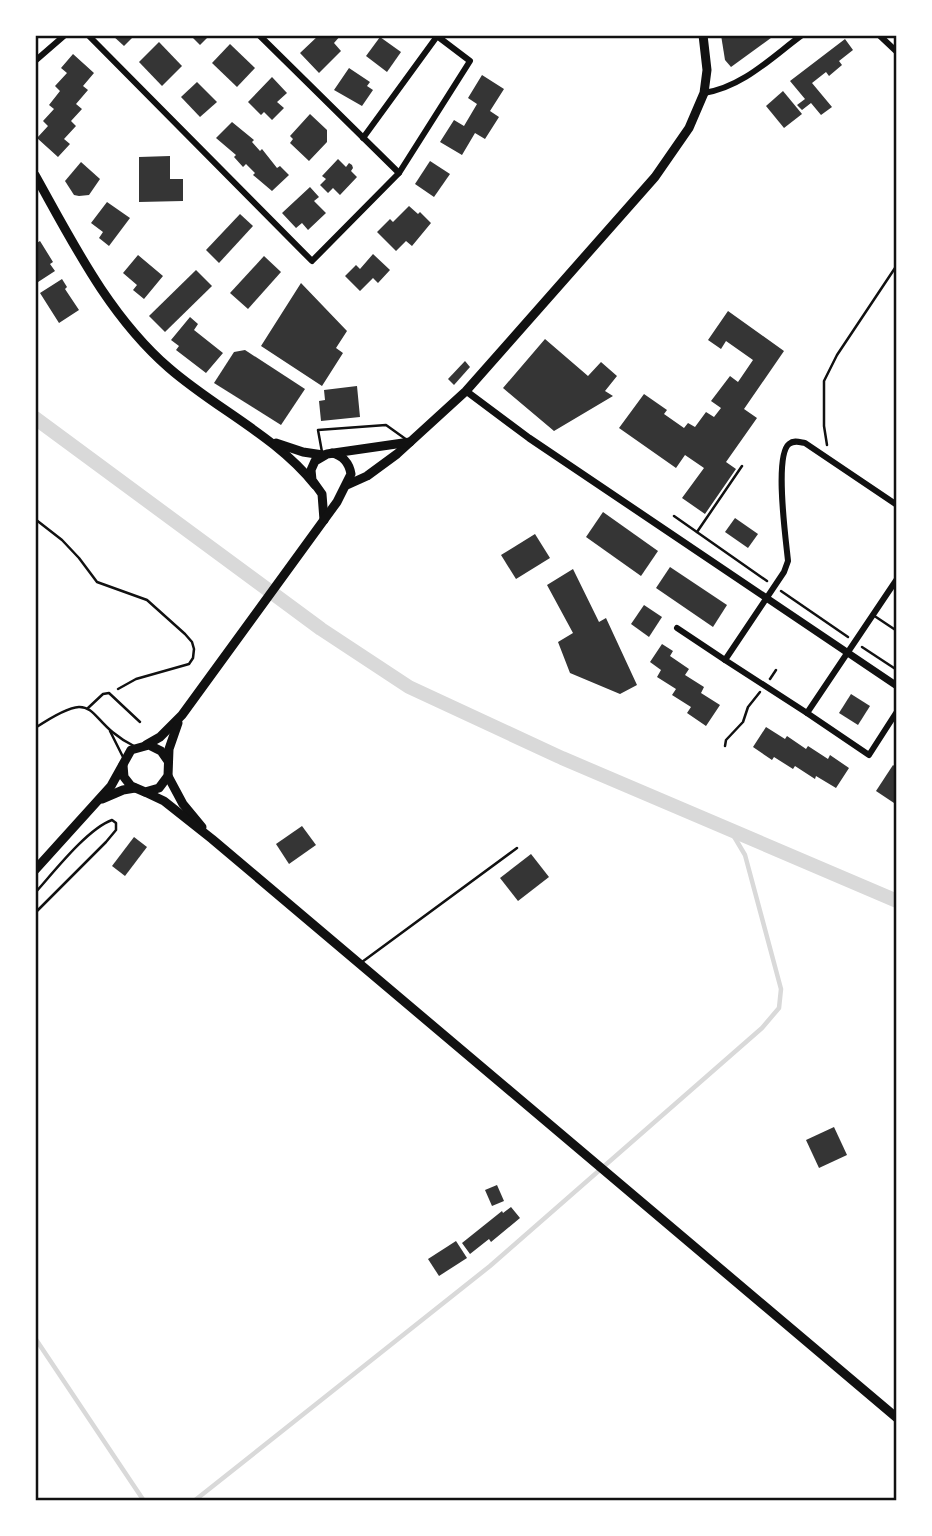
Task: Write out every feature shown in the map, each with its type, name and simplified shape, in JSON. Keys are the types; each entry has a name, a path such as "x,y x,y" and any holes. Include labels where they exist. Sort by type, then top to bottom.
{"main road":[{"path":"35,175 107,298 135,335 168,368 268,440 300,467 317,487 331,493 376,470 466,391 655,177 689,128 704,93 707,70 703,35"},
{"path":"35,870 111,786 131,750 160,737 182,715 324,522 345,487 351,474 347,462 338,454 292,449 268,440"},
{"path":"324,522 324,505 311,475 312,465 327,454 410,442"},
{"path":"182,715 172,740 168,776 188,812 212,839"},
{"path":"143,746 161,751 168,761"},
{"path":"124,763 124,777 135,788 164,802 212,839 897,1418"},
{"path":"145,792 159,788 168,776"},
{"path":"92,806 111,794 135,788"}],"street":[{"path":"35,61 65,35"},
{"path":"88,35 312,261 399,173 470,61 438,36 363,138"},
{"path":"259,35 399,173"},
{"path":"704,93 741,80 802,35"},
{"path":"879,35 897,52"},
{"path":"466,391 520,431 897,686"},
{"path":"725,660 788,561 781,473 783,453 789,443 799,442 829,459 897,505"},
{"path":"807,713 897,579"},
{"path":"677,628 869,755 896,713"}],"lane":[{"path":"327,454 318,430 386,425 410,442"},
{"path":"873,615 897,631"},
{"path":"88,708 105,693 112,694 140,722"},
{"path":"35,728 70,707 88,708 125,741 143,746"},
{"path":"106,726 114,737 124,763"},
{"path":"360,964 517,848"}],"path":[{"path":"829,459 824,426 824,381 837,355 897,265"},
{"path":"697,532 742,466"},
{"path":"674,516 897,670"},
{"path":"35,519 62,540 97,582 147,600 192,642 194,654 189,664 136,679 112,694"},
{"path":"725,746 729,735 743,722 748,706 776,670"},
{"path":"35,893 103,823 112,820 116,823 116,830 106,842 35,913"}],"building":[{"path":"112,35 135,35 124,46"},
{"path":"190,35 210,35 200,45"},
{"path":"319,35 341,35 334,43 341,51 319,73 300,53"},
{"path":"721,35 775,35 731,67 725,60"},
{"path":"380,37 401,52 387,72 366,56"},
{"path":"845,39 853,50 839,61 842,65 829,76 826,72 812,83 832,107 821,115 811,103 802,110 797,105 805,99 790,81"},
{"path":"159,42 182,66 162,86 139,62"},
{"path":"230,44 255,68 237,87 212,63"},
{"path":"73,54 94,73 83,86 88,90 76,104 82,109 71,121 76,126 64,139 70,144 58,157 37,138 48,126 43,121 54,109 49,105 60,91 55,86 67,73 61,68"},
{"path":"349,68 370,82 367,86 373,90 362,106 334,90"},
{"path":"482,75 504,89 490,111 499,117 485,139 475,133 462,155 440,142 454,120 464,126 477,104 468,98"},
{"path":"272,77 287,93 277,102 284,108 272,120 264,112 261,115 248,102"},
{"path":"197,82 217,102 200,117 181,97"},
{"path":"783,91 802,114 784,128 766,106"},
{"path":"310,114 327,130 327,142 309,161 290,143 293,139 290,136"},
{"path":"232,122 254,140 252,142 260,151 262,149 277,168 280,166 289,175 272,191 253,175 255,173 246,164 243,167 234,157 236,155 216,138"},
{"path":"170,156 170,179 183,179 183,201 139,202 139,157"},
{"path":"338,159 346,167 349,163 352,165 351,171 357,177 340,195 333,188 328,193 320,185 326,179 322,176"},
{"path":"430,161 450,174 434,197 415,184"},
{"path":"81,162 100,179 89,195 79,196 74,195 65,181"},
{"path":"310,187 319,197 314,201 326,213 308,230 302,223 296,228 282,213"},
{"path":"107,202 130,218 109,246 99,238 103,232 91,223"},
{"path":"409,206 431,223 412,246 406,241 396,251 377,232 390,219 393,222"},
{"path":"240,214 253,226 219,263 206,250"},
{"path":"40,241 53,262 50,264 55,271 35,284 35,244"},
{"path":"373,254 390,270 378,283 373,278 360,291 345,276 356,265 360,269"},
{"path":"138,255 163,276 144,299 133,290 137,285 123,273"},
{"path":"264,256 281,272 248,309 230,293"},
{"path":"196,270 212,286 165,332 149,316"},
{"path":"62,279 67,287 65,289 79,310 59,323 40,293"},
{"path":"301,283 347,331 336,348 343,353 322,386 261,346"},
{"path":"728,311 784,351 744,409 757,418 726,462 736,469 705,514 682,498 704,468 685,455 676,468 619,428 644,394 667,410 664,414 684,428 688,423 695,427 706,412 714,417 721,408 711,401 730,376 738,382 753,360 726,341 721,349 708,340"},
{"path":"190,317 198,324 194,330 223,353 206,373 176,350 179,346 171,340"},
{"path":"545,339 588,376 601,362 617,376 605,391 613,396 554,431 503,388"},
{"path":"245,350 305,389 281,425 214,383 234,352"},
{"path":"465,361 470,367 454,385 448,379"},
{"path":"357,386 360,417 321,421 319,401 325,400 324,390"},
{"path":"603,512 658,551 641,576 586,537"},
{"path":"735,518 758,534 748,548 725,532"},
{"path":"535,534 550,558 516,579 501,555"},
{"path":"670,567 727,605 713,627 656,588"},
{"path":"573,569 599,622 606,618 637,685 620,694 570,673 558,642 573,633 547,585"},
{"path":"644,605 662,617 649,637 631,624"},
{"path":"662,644 673,651 670,656 689,669 685,675 704,687 701,693 720,705 706,726 687,713 691,707 672,695 676,689 657,677 661,670 650,662"},
{"path":"851,694 870,706 858,725 839,713"},
{"path":"766,727 785,739 787,736 806,749 808,746 828,759 830,755 849,768 836,788 795,766 793,769 774,757 772,760 753,747"},
{"path":"893,765 897,768 897,805 876,791"},
{"path":"302,826 316,845 289,864 276,844"},
{"path":"134,837 147,847 125,876 112,866"},
{"path":"531,854 549,877 518,901 500,878"},
{"path":"834,1127 847,1155 819,1168 806,1140"},
{"path":"497,1185 504,1201 492,1206 485,1190"},
{"path":"511,1207 520,1218 491,1242 489,1239 470,1254 462,1243 502,1211 503,1213"},
{"path":"456,1241 467,1258 439,1276 428,1259"}],"waterway":[{"path":"35,418 321,629 409,687 562,758 897,901"},
{"path":"194,1501 490,1266 762,1028 779,1008 781,989 745,855 729,828"},
{"path":"35,1338 144,1501"}]}
